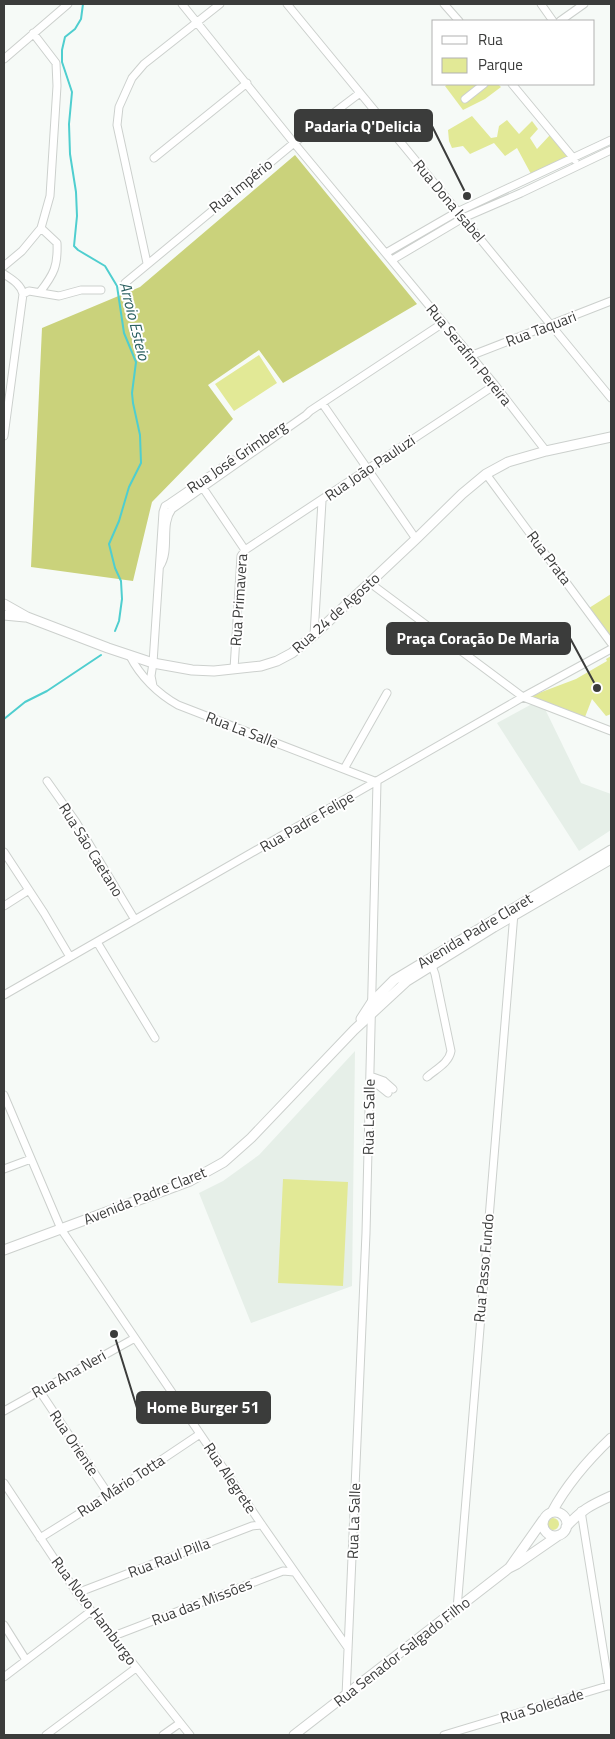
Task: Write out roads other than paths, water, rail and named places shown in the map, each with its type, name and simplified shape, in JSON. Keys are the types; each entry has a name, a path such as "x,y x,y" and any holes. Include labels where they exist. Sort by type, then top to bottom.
{"main road":[{"name":"Rua 24 de Agosto","path":"4,604 27,617 153,663 192,670 234,670 261,666 278,661 292,653 314,635 462,494 486,474 508,462 546,451 611,437"},
{"name":"Rua 24 de Agosto","path":"4,615 27,617"},
{"name":"Avenida Padre Claret","path":"4,1250 190,1181 224,1162 251,1138 354,1030 396,990 611,850"},
{"name":"Avenida Padre Claret","path":"530,902 611,859"},
{"name":"Avenida Padre Claret","path":"354,1030 372,1002 394,980 510,916"},
{"path":"558,1513 560,1497 582,1468 611,1438"},
{"path":"580,1512 548,1514 543,1520 543,1527 548,1533 558,1535 562,1533 580,1512 611,1496"},
{"path":"558,1513 566,1518 566,1527"},
{"name":"Rua Senador Salgado Filho","path":"294,1735 509,1568 517,1564 527,1551 543,1520"},
{"name":"Rua Senador Salgado Filho","path":"527,1551 558,1535"}],"street":[{"path":"4,59 34,33 59,6 68,4"},
{"name":"Rua Serafim Pereira","path":"182,4 294,143 495,385 546,451"},
{"path":"147,263 117,125 119,107 132,78 144,64 220,4"},
{"name":"Rua Dona Isabel","path":"286,4 611,398"},
{"path":"444,4 458,20"},
{"path":"541,4 552,20"},
{"path":"561,20 584,4"},
{"path":"4,266 22,251 42,228 50,196 57,86 56,63 34,33"},
{"path":"154,158 246,83"},
{"path":"465,98 483,85"},
{"path":"513,85 579,165"},
{"name":"Rua Império","path":"125,282 294,143 360,93"},
{"path":"386,253 458,212 611,140"},
{"path":"596,147 600,155"},
{"path":"392,260 463,218 611,150"},
{"path":"546,171 550,179"},
{"path":"517,185 521,193"},
{"path":"488,198 491,206"},
{"path":"40,292 55,270 57,260 56,242 42,228"},
{"path":"4,274 20,287 23,294 4,436"},
{"path":"23,294 29,291 59,296 81,290 101,290"},
{"name":"Rua Taquari","path":"470,356 611,301"},
{"name":"Rua José Grimberg","path":"153,663 161,523 169,508 443,323"},
{"name":"Rua João Pauluzi","path":"245,550 322,501 495,385"},
{"path":"322,403 416,539"},
{"name":"Rua Prata","path":"486,474 611,643"},
{"name":"Rua Primavera","path":"201,486 245,550 241,556 234,670"},
{"path":"314,635 322,501"},
{"path":"370,583 523,698 611,731"},
{"name":"Rua Padre Felipe","path":"4,995 611,649"},
{"name":"Rua La Salle","path":"130,656 135,667 153,686 178,705 377,782 366,1233 346,1696"},
{"path":"153,663 151,676 153,686"},
{"path":"344,769 387,693"},
{"name":"Rua São Caetano","path":"47,781 76,822 135,920"},
{"path":"4,852 70,957"},
{"path":"4,906 29,890"},
{"name":"Rua Passo Fundo","path":"457,1609 510,916"},
{"path":"97,942 155,1038"},
{"path":"427,1076 450,1058 432,966"},
{"path":"370,1080 384,1081 390,1091"},
{"name":"Rua Alegrete","path":"4,1094 61,1229 294,1572 349,1648"},
{"path":"4,1169 31,1159"},
{"name":"Rua Ana Neri","path":"4,1411 135,1338"},
{"name":"Rua Oriente","path":"39,1390 109,1495"},
{"name":"Rua Mário Totta","path":"40,1538 109,1495 200,1434"},
{"name":"Rua Novo Hamburgo","path":"4,1483 77,1593 190,1735"},
{"path":"580,1512 610,1685"},
{"name":"Rua Raul Pilla","path":"77,1593 252,1526 262,1525"},
{"name":"Rua das Missões","path":"111,1637 283,1571 294,1572"},
{"path":"4,1677 91,1611"},
{"path":"4,1625 26,1660"},
{"path":"46,1735 136,1668"},
{"name":"Rua Soledade","path":"444,1735 610,1685"},
{"path":"163,1735 180,1722"}],"waterway":[{"name":"Arroio Esteio","path":"83,4 81,19 75,29 65,37 62,50 62,62 72,92 69,124 70,154 76,192 77,216 74,246 105,266 117,286 124,333 136,362 132,393 140,435 141,463 129,487 119,521 109,544 115,568 121,581 122,599 119,621 115,631"},
{"name":"Arroio Esteio","path":"4,719 25,702 47,691 101,655"}],"place":[{"name":"Padaria Q'Delicia","path":"467,196"},
{"name":"Praça Coração De Maria","path":"597,688"},
{"name":"Home Burger 51","path":"114,1334"}]}
